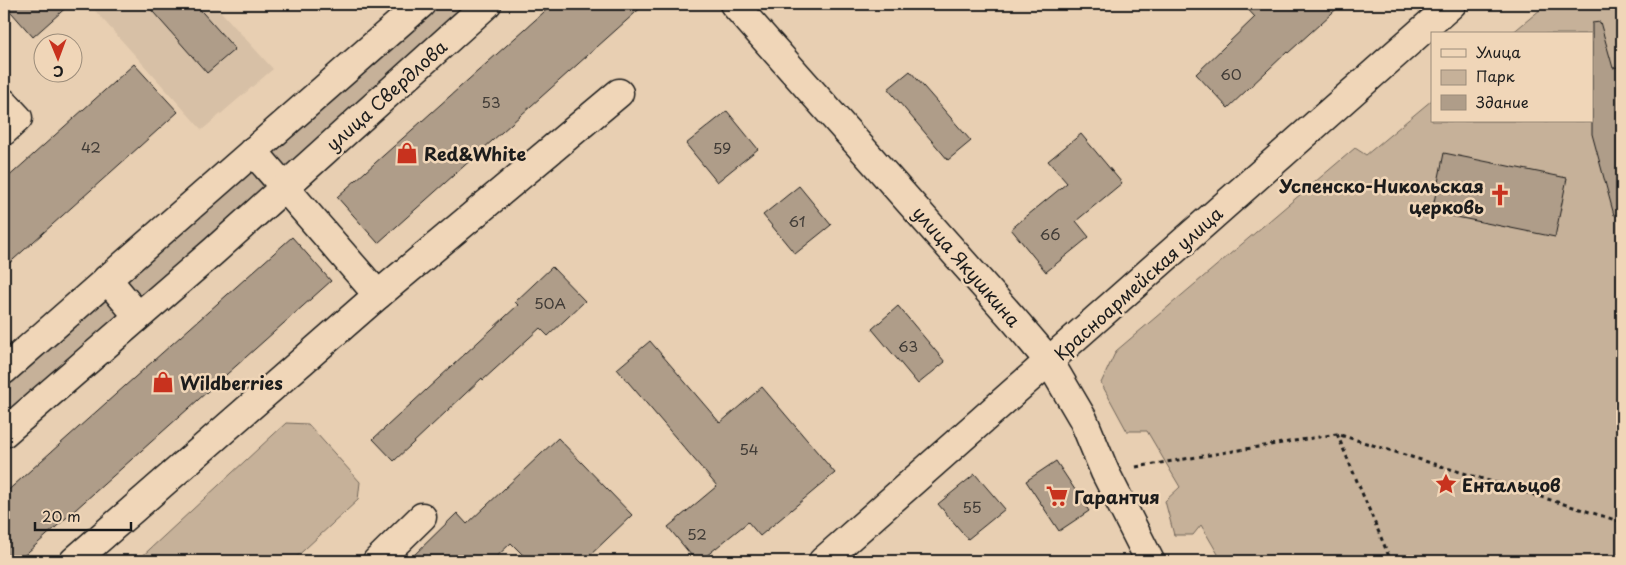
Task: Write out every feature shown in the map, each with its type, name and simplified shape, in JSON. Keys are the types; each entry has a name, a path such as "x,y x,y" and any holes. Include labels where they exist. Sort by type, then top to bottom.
{"street":[{"path":"4,370 421,4"},
{"name":"улица Свердлова","path":"4,433 284,187 487,4"},
{"name":"улица Якушкина","path":"734,4 1049,361 1083,419 1105,472 1150,561"},
{"name":"Красноармейская улица","path":"823,561 1452,4"},
{"path":"74,561 378,295 619,93"},
{"path":"4,103 18,118 4,131"},
{"path":"253,151 378,295"},
{"path":"107,279 138,316"},
{"path":"377,561 422,517"}],"path":[{"path":"1337,434 1391,561"},
{"path":"1105,472 1337,434 1622,522"}],"shaded area":[{"path":"89,4 214,4 273,69 202,130"}],"green space":[{"path":"433,4 478,4 286,175 266,152"},
{"path":"1547,4 1622,4 1622,561 1222,561 1201,525 1193,535 1174,535 1165,501 1180,487 1147,431 1127,431 1101,383 1116,351 1355,148 1366,155 1431,101 1431,122 1594,122 1594,32 1513,32"},
{"path":"253,162 275,187 140,305 117,279"},
{"path":"107,291 128,315 4,425 4,382"},
{"path":"286,423 308,424 360,482 358,500 292,561 137,561"}],"building":[{"path":"4,4 70,4 39,32 32,32 32,36"},
{"path":"146,4 195,4 235,49 207,73"},
{"path":"553,4 645,4 378,243 337,197"},
{"path":"1243,4 1342,4 1287,52 1228,108 1196,74 1255,17"},
{"path":"1600,22 1613,68 1622,66 1622,213 1614,215 1592,134 1592,122 1594,122 1594,32 1592,32 1592,23"},
{"path":"134,64 178,112 4,268 4,181"},
{"path":"910,71 971,141 948,160 888,89"},
{"path":"727,111 758,149 717,182 686,144"},
{"path":"1081,134 1122,183 1076,221 1089,237 1046,272 1011,229 1067,183 1048,161"},
{"name":"Успенско-Никольская церковь","path":"1444,153 1567,178 1555,237 1432,212"},
{"path":"799,186 831,225 795,254 763,215"},
{"path":"292,237 331,281 18,561 4,561 4,494"},
{"path":"552,267 585,301 548,336 540,328 483,380 482,378 394,461 373,439 518,305 515,302"},
{"path":"898,306 945,362 918,384 872,329"},
{"path":"650,341 720,423 762,387 835,473 760,536 748,522 700,561 696,561 668,527 717,486 617,369"},
{"path":"558,438 632,515 584,561 529,561 511,543 492,561 408,561 457,513 467,524"},
{"name":"Гарантия","path":"1056,461 1089,511 1059,531 1026,481"},
{"path":"975,474 1005,509 968,539 938,504"}],"place":[{"name":"Red&White","path":"407,153"},
{"name":"Успенско-Никольская церковь","path":"1500,195"},
{"name":"Wildberries","path":"163,382"},
{"name":"Ентальцов","path":"1446,484"},
{"name":"Гарантия","path":"1057,496"}]}
